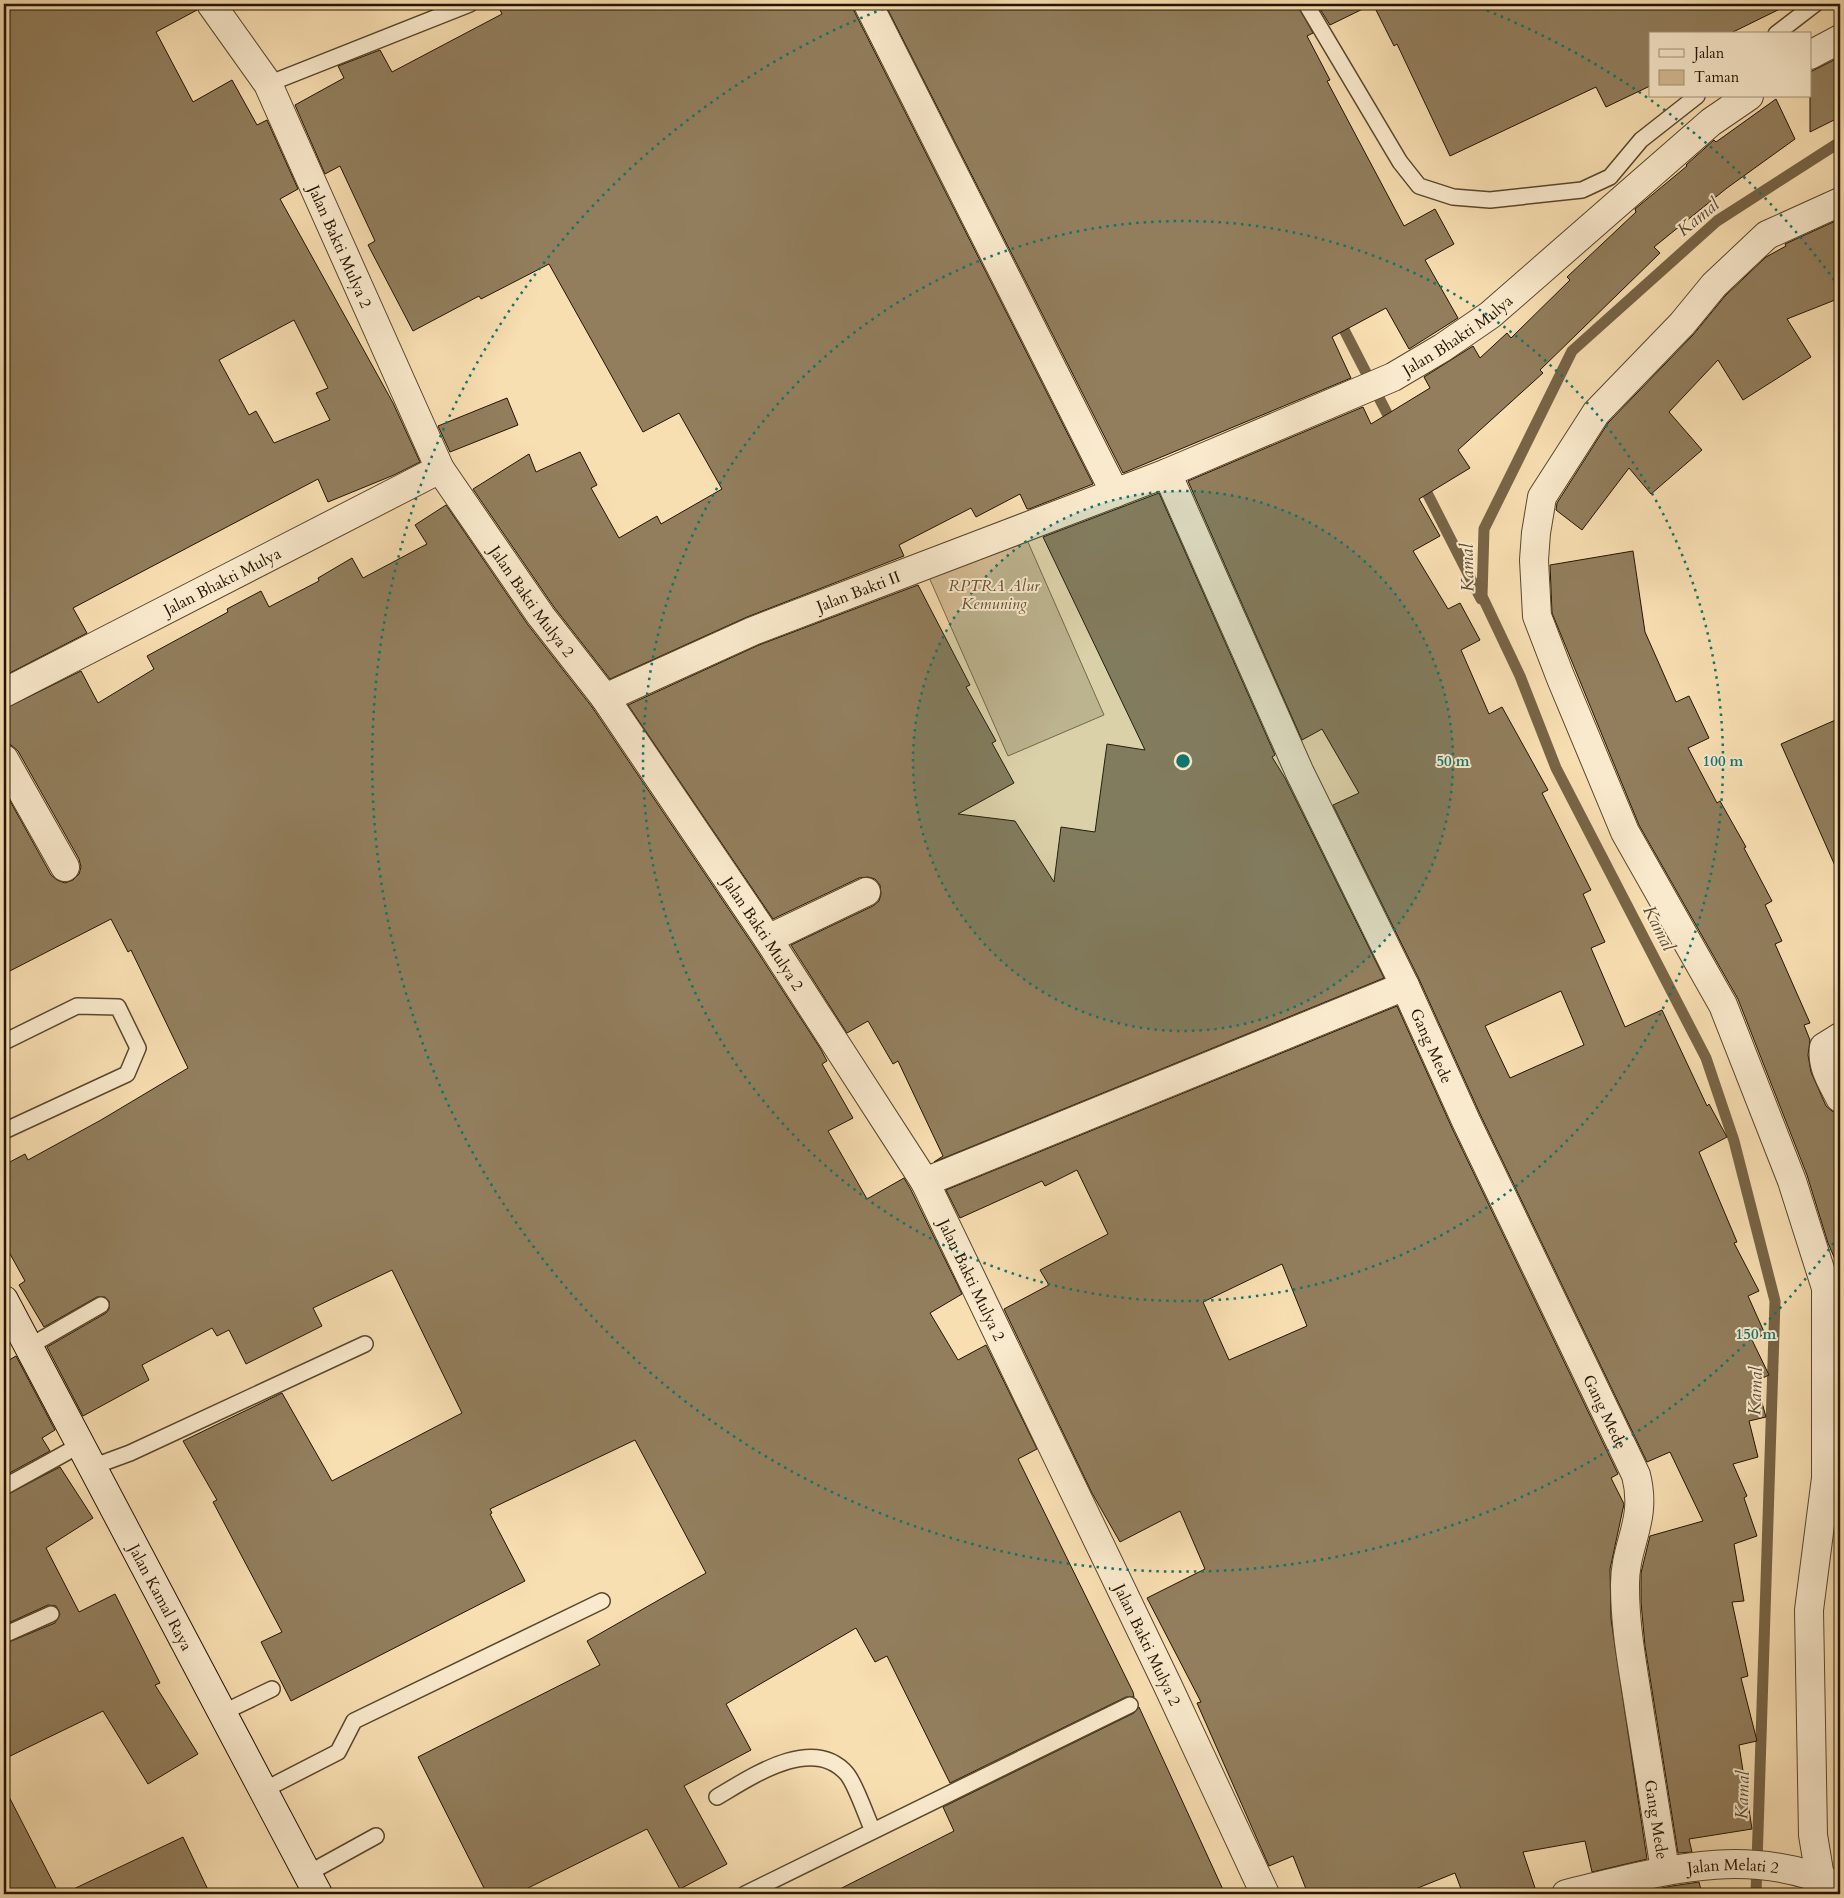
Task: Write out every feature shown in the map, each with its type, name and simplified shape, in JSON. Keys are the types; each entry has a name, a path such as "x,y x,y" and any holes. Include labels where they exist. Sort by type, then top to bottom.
{"street":[{"name":"Jalan Bakti Mulya 2","path":"211,4 268,84 440,469 541,616 605,698 768,939 925,1182 1265,1894"},
{"path":"868,4 1115,493"},
{"path":"1812,54 1840,39"},
{"name":"Jalan Bhakti Mulya","path":"1115,493 1344,399 1393,377 1442,348 1490,315 1711,122 1745,98"},
{"path":"1821,1879 1813,1835 1809,1610 1826,1478 1826,1288 1792,1181 1724,1005 1625,832 1560,676 1537,616 1534,560 1542,497 1596,413 1682,324 1714,285 1768,235 1840,202"},
{"name":"Jalan Bhakti Mulya","path":"4,693 440,469"},
{"name":"Gang Mede","path":"1167,473 1300,773 1405,986 1471,1130 1636,1475 1641,1500 1639,1519 1627,1564 1624,1585 1627,1632 1665,1870"},
{"name":"Jalan Bakti II","path":"605,698 753,631 1115,493"},
{"path":"4,759 65,868"},
{"path":"768,939 866,892"},
{"path":"925,1182 1405,986"},
{"path":"1834,1041 1824,1047 1825,1064 1840,1098"},
{"name":"Jalan Kamal Raya","path":"4,1300 312,1884"},
{"name":"Jalan Melati 2","path":"1566,1894 1665,1870 1732,1862 1821,1879"}],"lane":[{"path":"268,84 470,4"},
{"path":"1306,4 1400,162 1419,186 1453,197 1490,200 1582,190 1610,177 1640,140 1694,98"},
{"path":"1779,32 1815,4"},
{"path":"4,1042 77,1006 118,1007 138,1048 127,1074 4,1131"},
{"path":"28,1347 101,1305"},
{"path":"4,1487 86,1456 130,1453 365,1344"},
{"path":"262,1790 338,1752 354,1721 602,1601"},
{"path":"4,1635 51,1614"},
{"path":"222,1713 272,1689"},
{"path":"745,1894 1130,1705"},
{"path":"718,1797 759,1772 804,1757 830,1760 847,1775 873,1831"},
{"path":"312,1884 376,1836"}],"green space":[{"name":"RPTRA Alur Kemuning","path":"1020,524 1104,715 1008,756 924,566"}],"building":[{"path":"4,4 196,4 197,10 156,32 193,102 232,80 257,125 267,120 298,189 280,199 393,403 420,462 394,475 328,502 318,479 73,608 87,633 4,676","holes":["294,320 328,388 316,393 330,420 274,443 256,411 249,415 219,360"]},
{"path":"497,4 852,4 1093,484 1029,509 1027,509 1020,494 976,517 971,508 899,545 904,556 747,617 610,679 554,607 473,489 529,454 536,472 580,452 597,485 591,488 619,538 657,516 661,524 722,489 679,413 643,432 549,264 481,299 479,296 413,331 368,245 375,241 340,166 325,174 295,105 344,78 338,66 380,50 392,72 502,14"},
{"path":"885,4 1297,4 1313,33 1307,36 1330,80 1327,81 1404,226 1435,209 1454,244 1425,260 1458,318 1409,349 1386,308 1332,337 1351,378 1123,473"},
{"path":"1317,4 1373,4 1330,25"},
{"path":"1373,4 1790,4 1733,32 1649,32 1649,86 1606,107 1596,87 1450,156 1397,44 1394,46"},
{"path":"1840,57 1840,117 1810,132 1810,98 1812,98 1812,71"},
{"path":"1776,99 1795,139 1727,188 1654,247 1660,253 1540,370 1543,373 1458,450 1470,468 1419,499 1440,536 1413,551 1448,609 1460,603 1480,640 1461,650 1489,714 1502,707 1548,790 1542,793 1591,890 1583,894 1605,942 1591,948 1625,1027 1662,1010 1707,1106 1709,1104 1727,1137 1699,1152 1737,1242 1734,1243 1759,1291 1748,1296 1765,1334 1752,1340 1769,1375 1756,1381 1766,1417 1749,1421 1758,1457 1733,1464 1747,1496 1744,1498 1757,1536 1734,1544 1744,1601 1732,1602 1748,1676 1741,1678 1757,1741 1739,1745 1752,1829 1689,1839 1692,1852 1678,1853 1645,1646 1641,1602 1641,1573 1650,1536 1703,1521 1670,1452 1647,1462 1480,1114 1419,979 1333,805 1359,793 1322,729 1302,740 1188,481 1363,407 1371,424 1430,388 1424,377 1473,346 1480,358 1507,333 1511,338 1570,280 1567,277 1636,212 1635,209 1687,166 1714,140 1716,142","holes":["1561,991 1584,1045 1510,1078 1485,1026"]},
{"path":"1840,219 1840,298 1787,319 1811,357 1743,400 1718,360 1669,412 1702,450 1651,494 1629,468 1582,530 1556,510 1557,503 1608,423 1693,335 1725,296 1766,257 1786,246 1785,244"},
{"path":"507,398 518,425 450,452 438,426"},
{"path":"1159,493 1275,755 1272,757 1285,778 1384,978 934,1162 943,1156 898,1061 893,1064 868,1021 847,1033 791,945 873,906 879,901 881,894 880,885 875,879 868,877 859,878 773,919 628,705 759,645 918,585 970,685 966,687 996,741 992,743 1014,783 958,814 1015,821 1054,882 1061,827 1095,832 1107,744 1145,750 1043,537"},
{"path":"446,505 528,625 592,707 755,948 820,1048 827,1061 822,1064 853,1118 828,1131 867,1199 904,1178 911,1190 962,1294 930,1313 958,1360 986,1345 1037,1449 1018,1459 1134,1697 1126,1697 950,1783 887,1656 875,1662 856,1628 726,1704 751,1750 684,1786 727,1864 680,1889 647,1829 516,1894 487,1894 418,1757 600,1665 587,1641 706,1573 635,1440 490,1509 492,1513 490,1514 525,1581 291,1701 261,1642 282,1632 213,1502 217,1500 183,1441 282,1393 332,1481 462,1413 392,1270 313,1308 322,1326 246,1364 229,1330 217,1336 212,1328 142,1365 149,1380 83,1416 47,1347 106,1313 109,1309 109,1301 105,1297 97,1297 44,1327 19,1285 25,1281 4,1243 4,1165 25,1154 28,1160 101,1120 188,1068 131,950 128,952 111,919 4,974 4,790 51,875 65,883 73,880 79,874 81,867 79,859 18,751 11,745 4,743 4,709 81,671 98,703 154,669 147,656 228,612 227,609 261,591 269,607 319,581 318,578 352,558 363,578 427,544 415,525"},
{"path":"1633,551 1645,632 1676,702 1689,696 1709,738 1688,748 1717,803 1720,801 1746,847 1744,848 1772,901 1765,905 1782,941 1775,944 1810,1023 1804,1025 1810,1040 1808,1055 1811,1072 1826,1106 1832,1111 1840,1113 1840,1271 1828,1243 1807,1175 1738,999 1639,825 1552,613 1550,565"},
{"path":"1840,718 1840,877 1781,744"},
{"path":"1397,1006 1452,1128 1618,1474 1611,1478 1624,1504 1610,1569 1611,1619 1647,1859 1592,1872 1585,1841 1523,1852 1537,1894 1463,1894 1455,1873 1403,1894 1308,1894 1293,1856 1269,1866 1197,1703 1201,1702 1147,1598 1205,1569 1180,1511 1120,1542 1092,1493 1004,1309 1049,1285 1040,1270 1108,1234 1077,1170 1045,1186 1042,1181 960,1218 946,1190","holes":["1282,1264 1307,1326 1229,1360 1203,1302"]},
{"path":"16,1356 55,1430 42,1438 50,1451 4,1476 4,1363"},
{"path":"60,1467 93,1518 46,1548 79,1612 115,1594 160,1683 155,1685 198,1754 148,1784 103,1711 4,1759 4,1644 55,1623 60,1614 56,1606 48,1605 4,1625 4,1496"},
{"path":"1139,1707 1225,1894 830,1894 954,1831 943,1807 1134,1713"},
{"path":"4,1787 59,1894 4,1894"},
{"path":"183,1837 210,1894 63,1894"},
{"path":"1699,1882 1702,1894 1632,1894 1672,1886"}],"waterway":[{"name":"Kamal","path":"1756,1894 1775,1301 1734,1141 1706,1058 1556,768 1520,676 1482,596 1484,529 1572,351 1717,221 1840,142"},
{"path":"1337,316 1394,427"},
{"path":"1421,481 1481,599"}]}
